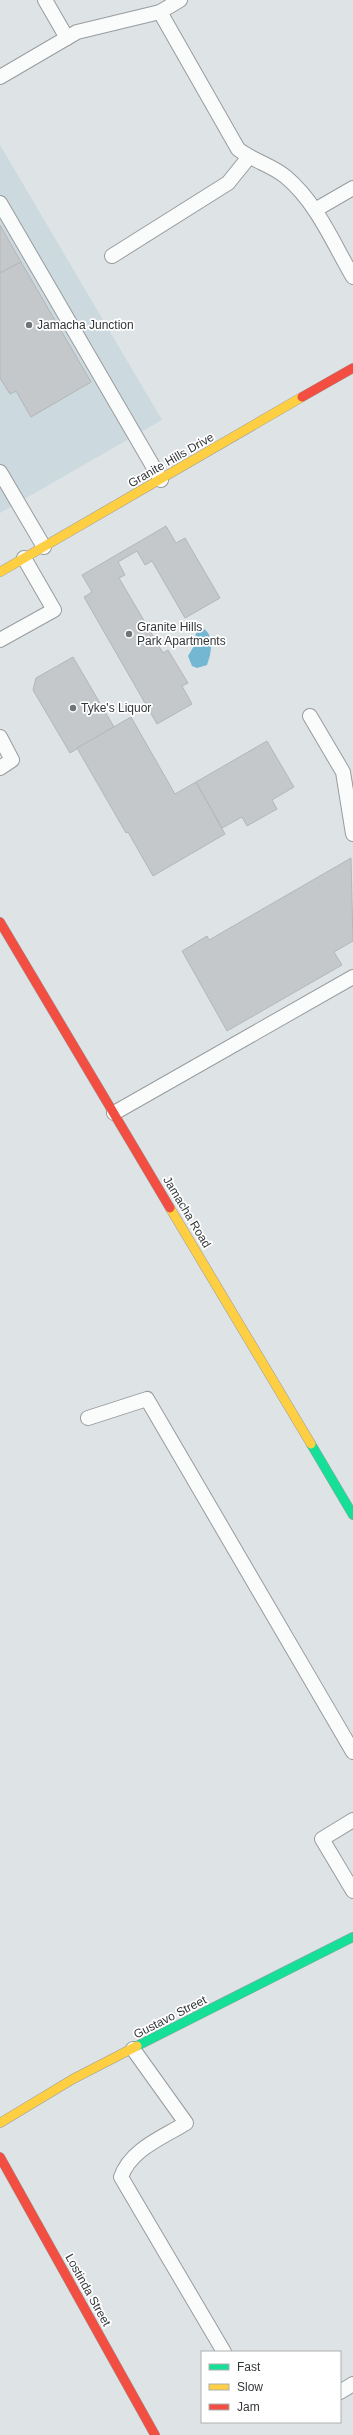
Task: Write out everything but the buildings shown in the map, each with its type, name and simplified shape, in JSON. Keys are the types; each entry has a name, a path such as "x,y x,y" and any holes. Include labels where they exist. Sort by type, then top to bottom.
{"street":[{"name":"Granite Hills Drive","path":"0,572 353,368"},
{"name":"Jamacha Road","path":"0,922 353,1515"},
{"name":"Gustavo Street","path":"0,2123 73,2079 353,1937"},
{"name":"Lostinda Street","path":"0,2157 155,2435"}],"lane":[{"path":"45,0 67,38"},
{"path":"0,77 77,32 160,12 180,0"},
{"path":"160,12 238,149 249,157 285,176 300,190 315,210 353,277"},
{"path":"112,256 228,183 249,157"},
{"path":"315,210 353,188"},
{"path":"0,203 161,480"},
{"path":"0,472 44,547"},
{"path":"0,640 54,610 24,558"},
{"path":"310,716 342,772 353,834"},
{"path":"0,737 12,760 0,768"},
{"path":"114,1113 353,977"},
{"path":"88,1418 147,1399 353,1752"},
{"path":"353,1820 322,1839 353,1891"},
{"path":"134,2049 186,2123 135,2154 126,2164 121,2177 223,2351"},
{"path":"341,2391 353,2384"}],"shaded area":[{"path":"0,145 162,420 0,513"}],"water":[{"path":"204,629 210,636 211,651 207,665 197,668 192,666 188,656 194,646 196,633"}],"traffic: fast":[{"path":"311,1444 353,1515"},
{"path":"137,2046 353,1937"}],"traffic: slow":[{"path":"0,572 302,397"},
{"path":"170,1208 311,1444"},
{"path":"0,2123 73,2079 137,2046"}],"traffic: jam":[{"path":"302,397 353,368"},
{"path":"0,922 170,1208"},
{"path":"0,2157 155,2435"}],"place":[{"name":"Jamacha Junction","path":"29,325"},
{"name":"Granite Hills Park Apartments","path":"129,634"},
{"name":"Tyke's Liquor","path":"73,708"}]}
